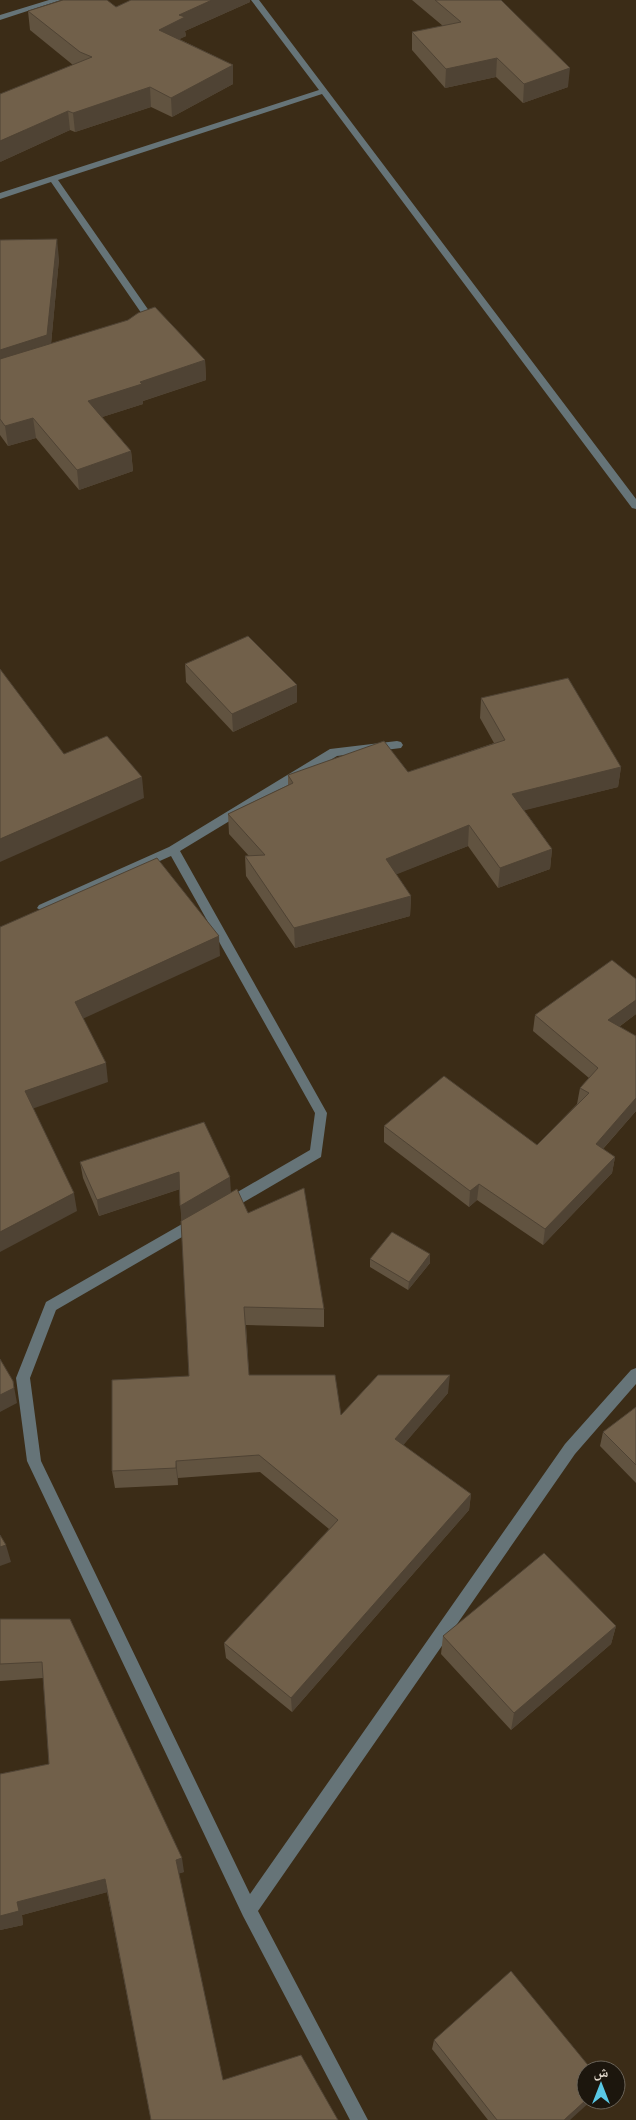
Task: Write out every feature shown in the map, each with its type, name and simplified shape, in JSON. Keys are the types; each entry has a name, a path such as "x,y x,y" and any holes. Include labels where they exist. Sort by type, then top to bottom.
{"street":[{"path":"0,18 57,0"},
{"path":"255,0 636,506"},
{"path":"0,196 324,91"},
{"path":"53,179 149,318 134,330"},
{"path":"27,915 173,850 334,752 397,745"},
{"path":"173,850 321,1113 316,1154 51,1306 23,1378 34,1461 249,1910 359,2120"},
{"path":"249,1910 570,1449 636,1374"}],"building":[{"path":"63,0 107,0 116,7 131,0 212,0 179,15 185,17 159,30 233,65 171,98 150,87 73,113 68,111 0,141 0,94 92,57 80,52 28,11"},
{"path":"435,0 501,0 570,68 524,84 497,58 446,69 412,32 461,22"},
{"path":"57,239 47,335 0,350 0,240"},
{"path":"155,307 205,360 140,382 142,384 88,401 131,451 77,470 33,418 5,426 0,419 0,359 128,320 138,313"},
{"path":"248,636 297,685 232,714 185,664"},
{"path":"0,669 64,754 107,736 142,777 0,839"},
{"path":"568,678 621,767 512,794 552,849 500,868 469,825 386,859 411,896 294,928 245,856 265,855 228,814 293,783 288,775 384,741 408,772 505,740 481,698"},
{"path":"157,858 219,936 75,1002 106,1063 25,1091 74,1193 0,1232 0,927"},
{"path":"612,960 636,979 636,1000 608,1020 636,1036 636,1098 596,1144 615,1157 545,1229 479,1184 470,1191 384,1126 444,1076 537,1145 589,1093 580,1088 598,1068 535,1015"},
{"path":"204,1122 230,1177 180,1206 179,1172 97,1200 80,1162"},
{"path":"304,1188 324,1309 244,1307 249,1375 335,1375 341,1415 378,1375 450,1375 395,1439 471,1494 291,1698 224,1643 338,1520 259,1455 176,1461 176,1468 112,1471 112,1380 189,1376 181,1221 237,1189 248,1213"},
{"path":"392,1232 430,1254 409,1282 370,1259"},
{"path":"0,1359 13,1381 14,1388 0,1395"},
{"path":"636,1407 636,1465 603,1432"},
{"path":"0,1535 6,1545 0,1547"},
{"path":"544,1553 616,1626 514,1713 443,1636"},
{"path":"0,1619 70,1619 182,1858 176,1860 223,2080 301,2055 338,2120 151,2120 105,1879 17,1902 19,1911 0,1916 0,1774 49,1764 42,1662 0,1664"},
{"path":"511,1971 584,2060 576,2060 576,2109 564,2120 497,2120 434,2040"}]}
